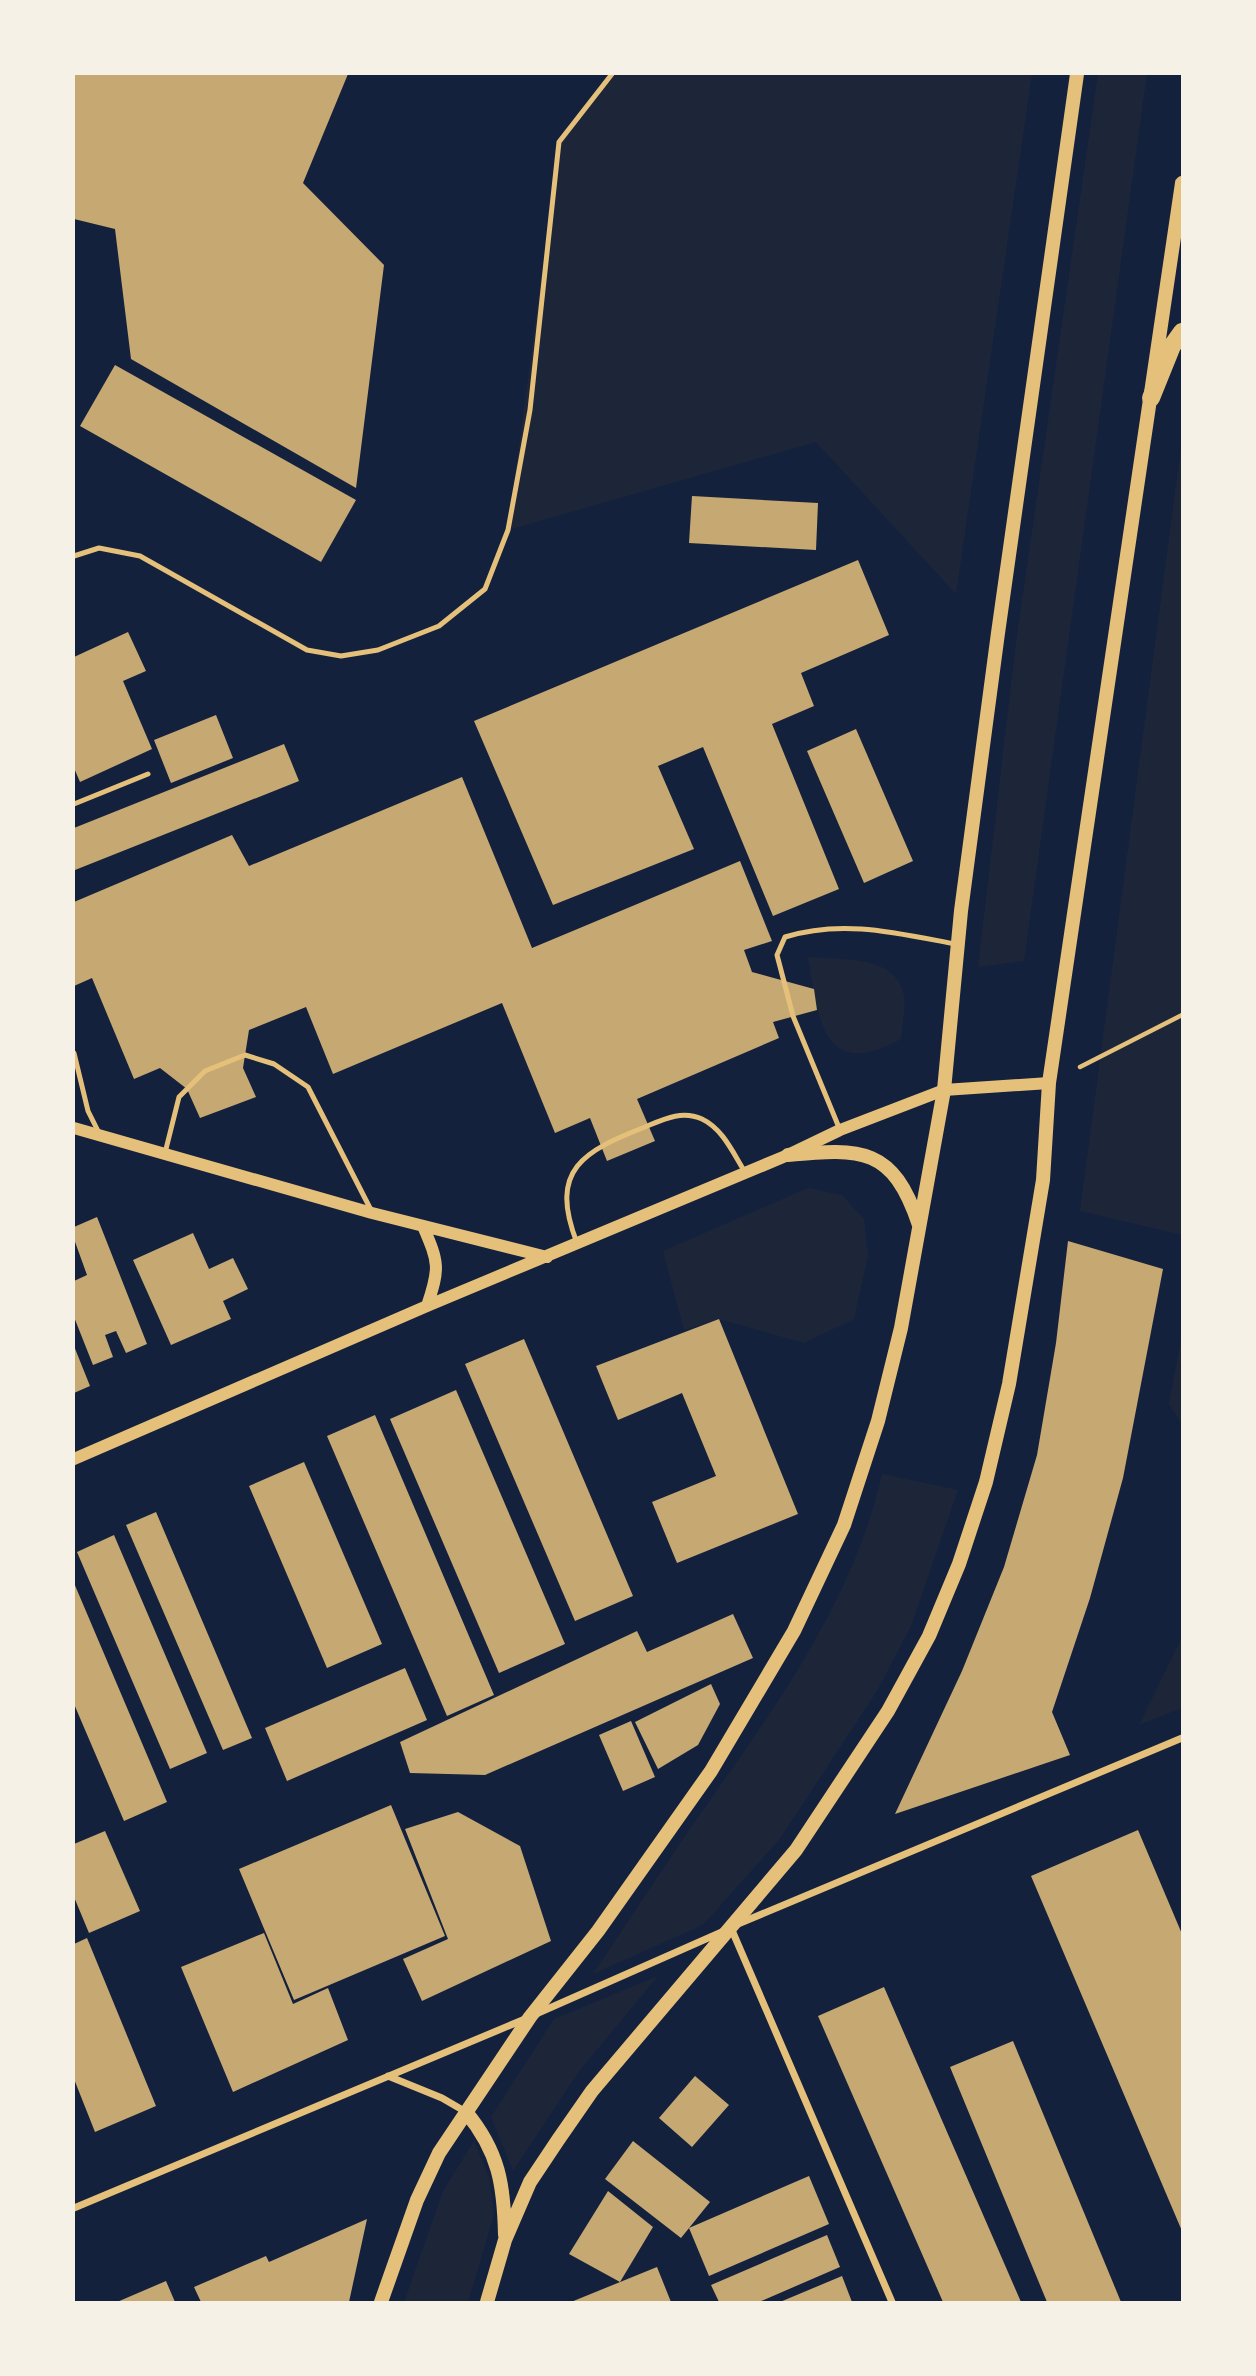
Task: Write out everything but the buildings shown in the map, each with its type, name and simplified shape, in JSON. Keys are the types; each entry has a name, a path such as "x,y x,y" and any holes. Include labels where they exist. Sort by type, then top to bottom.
{"main road":[{"path":"381,2302 417,2200 439,2153 530,2017 598,1931 711,1771 794,1631 844,1525 878,1421 901,1328 944,1090 958,945 999,620 1077,74"},
{"path":"487,2302 505,2240 530,2182 592,2091 796,1850 888,1711 929,1636 959,1564 986,1482 1009,1384 1042,1180 1049,1083 1182,183"},
{"path":"1151,398 1172,346 1182,332"},
{"path":"788,1155 843,1150 878,1159 898,1177 910,1199 919,1226"},
{"path":"466,2112 485,2135 495,2158 504,2196 505,2240"}],"street":[{"path":"74,1459 427,1306 788,1155 840,1130 944,1090 1049,1083"},
{"path":"74,1128 372,1213 548,1257"},
{"path":"424,1226 436,1256 438,1275 427,1306"},
{"path":"74,2207 530,2017 730,1928 1182,1738"},
{"path":"730,1928 892,2302"},
{"path":"388,2076 442,2098 466,2112"}],"lane":[{"path":"74,556 99,548 140,556 307,650 341,656 378,650 439,626 485,589 508,530 530,410 559,142 612,74"},
{"path":"74,804 148,774"},
{"path":"840,1130 793,1016 777,956 785,937 811,929 865,928 958,945"},
{"path":"74,1053 88,1111 100,1136"},
{"path":"165,1154 179,1097 205,1071 245,1055 274,1064 308,1087 372,1213"},
{"path":"578,1245 566,1217 568,1188 581,1160 598,1145 670,1117 689,1114 716,1127 745,1172"}],"path":[{"path":"1049,1083 1182,1015"}],"shaded area":[{"path":"612,74 1032,74 956,594 816,442 508,530 559,142"},
{"path":"1098,74 1147,74 1024,961 978,967 1016,642"},
{"path":"1182,440 1182,1235 1080,1211"},
{"path":"808,957 865,962 890,972 899,982 904,995 901,1039 875,1051 855,1053 839,1048 829,1037 821,1021"},
{"path":"808,1188 842,1195 864,1219 868,1256 854,1319 804,1343 719,1319 684,1330 663,1251"},
{"path":"1182,1333 1182,1424 1169,1404"},
{"path":"882,1474 958,1490 911,1626 877,1691 779,1840 703,1925 593,1974 767,1718 815,1641 854,1560 870,1518"},
{"path":"1182,1637 1182,1708 1139,1725"},
{"path":"658,1976 577,2074 513,2171 491,2117 554,2019"},
{"path":"474,2141 489,2177 494,2215 468,2302 404,2302 443,2191"}]}
